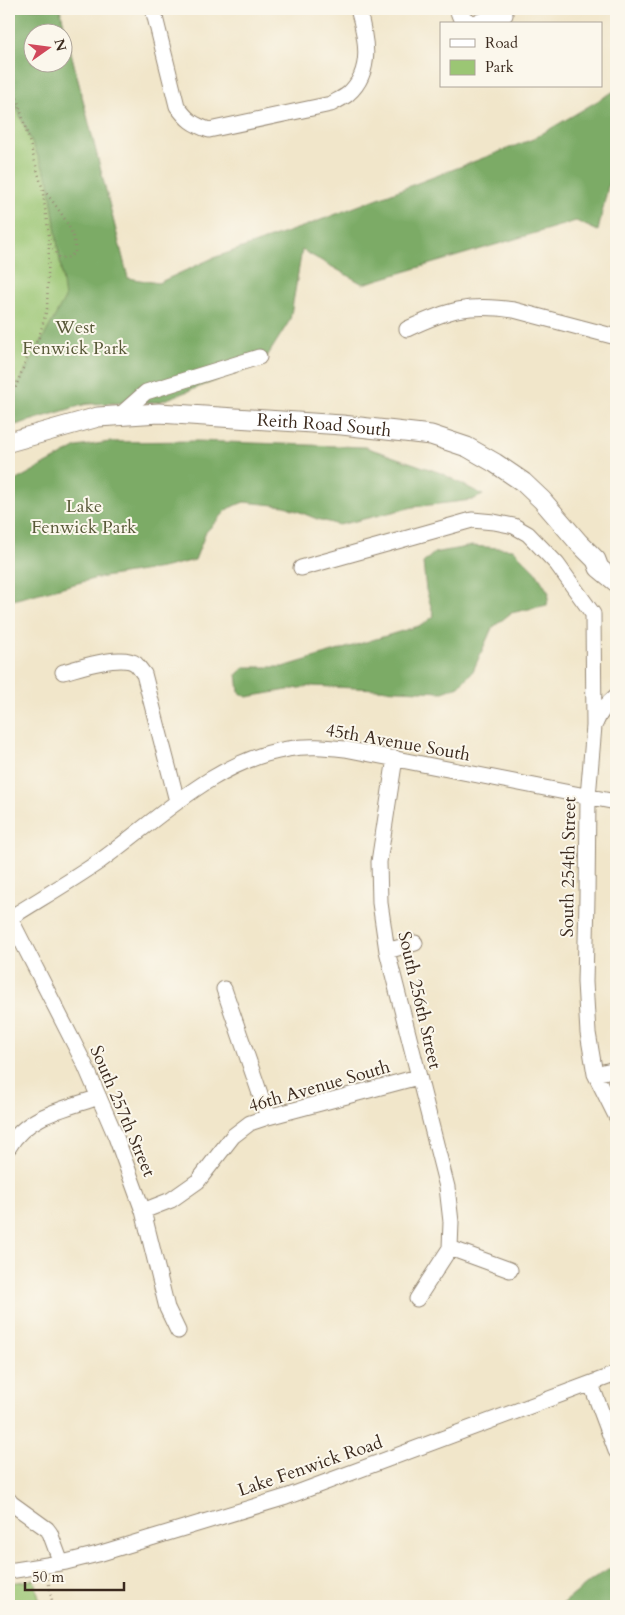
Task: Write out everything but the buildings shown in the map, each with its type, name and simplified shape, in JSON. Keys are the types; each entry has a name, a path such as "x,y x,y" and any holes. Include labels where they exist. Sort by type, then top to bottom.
{"main road":[{"name":"Reith Road South","path":"9,442 73,422 98,417 169,414 342,425 431,435 467,447 523,482 542,500 596,560 599,568 616,582"},
{"name":"Reith Road South","path":"596,560 608,560 616,568"}],"street":[{"path":"153,9 177,106 194,125 209,130 331,104 348,95 358,82 367,53 366,36 358,9"},
{"path":"457,9 460,17 471,22"},
{"path":"477,22 505,15"},
{"path":"407,329 441,314 461,309 497,307 616,338"},
{"path":"120,415 146,392 259,357"},
{"name":"South 254th Street","path":"301,568 472,520 494,522 514,526 528,534 556,564 593,614 594,726 588,797 585,982 588,1033 595,1074 616,1116"},
{"path":"63,672 106,661 123,660 135,663 144,674 177,800"},
{"path":"594,726 600,712 616,696"},
{"name":"45th Avenue South","path":"9,917 98,862 177,800 215,777 251,759 287,749 316,746 345,749 616,802"},
{"name":"South 256th Street","path":"395,758 379,862 380,903 387,951 447,1187 451,1222 450,1248"},
{"name":"South 257th Street","path":"9,917 68,1030 99,1096 127,1163 143,1211 167,1308 178,1331"},
{"path":"387,951 415,944"},
{"path":"224,989 268,1117"},
{"path":"595,1074 616,1069"},
{"name":"46th Avenue South","path":"143,1211 171,1200 198,1181 233,1136 250,1123 418,1077"},
{"path":"9,1147 23,1129 40,1118 99,1096"},
{"path":"417,1299 450,1248 510,1270"},
{"name":"Lake Fenwick Road","path":"9,1571 54,1564 133,1544 286,1497 616,1374"},
{"path":"591,1384 616,1451"},
{"path":"9,1500 50,1533 54,1564"}],"path":[{"path":"9,69 42,187 49,242 47,309 39,337 27,358 15,389 9,396"},
{"path":"42,187 69,226 76,245 75,253 66,258 59,258 49,242"},
{"path":"53,1606 54,1564"}],"green space":[{"name":"West Fenwick Park","path":"9,9 60,9 63,22 22,22 22,72 72,72 72,57 159,402 118,401 92,403 9,427"},
{"path":"9,9 60,9 63,22 22,22 22,72 72,72 72,56 128,278 158,283 213,258 305,226 533,139 616,90 616,146 614,147 610,177 598,231 576,221 363,284 302,250 290,320 263,363 159,402 86,404 9,427 9,401 65,298 49,181 9,91"},
{"name":"Lake Fenwick Park","path":"197,441 365,447 441,473 483,495 472,500 413,507 339,525 317,519 285,506 244,502 229,508 206,532 195,560 162,568 97,578 9,601 9,484 77,447 109,442"},
{"path":"472,546 513,549 535,571 549,593 547,605 511,613 492,628 473,671 459,686 443,692 311,686 247,697 239,692 237,674 245,667 283,667 422,625 434,616 426,590 423,563 434,553"},
{"path":"616,1565 616,1606 560,1606 592,1580"},
{"path":"34,1580 41,1606 9,1606 9,1583"}]}
